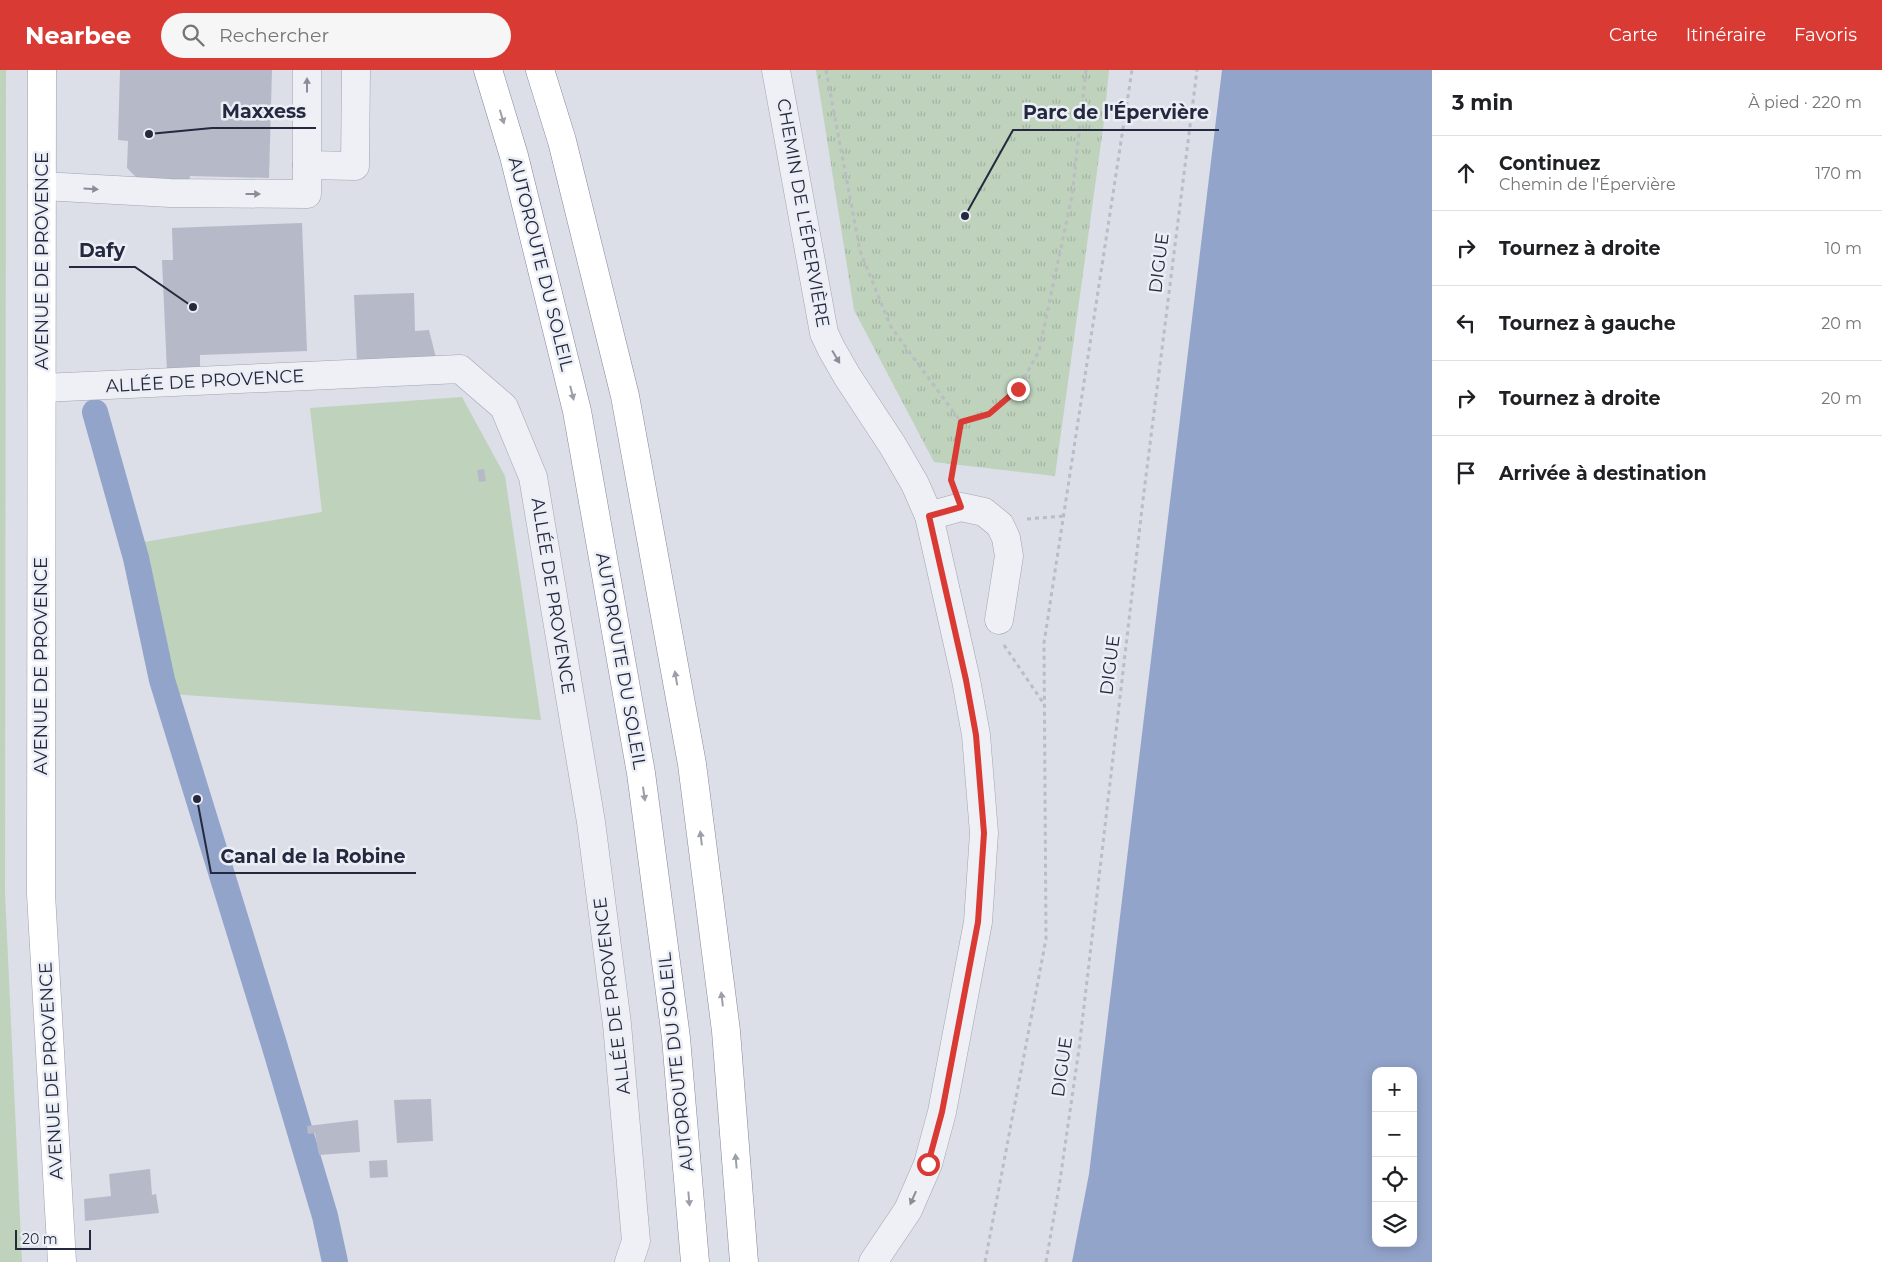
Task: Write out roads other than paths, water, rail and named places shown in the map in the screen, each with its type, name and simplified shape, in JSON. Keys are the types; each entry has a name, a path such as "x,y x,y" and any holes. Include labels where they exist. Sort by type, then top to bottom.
{"main road":[{"name":"AVENUE DE PROVENCE","path":"42,70 41,894 62,1262"},
{"name":"AUTOROUTE DU SOLEIL","path":"488,70 514,156 577,411 641,773 676,1038 694,1262"},
{"path":"540,70 562,141 625,396 692,764 726,1031 744,1262"}],"street":[{"path":"42,186 170,193 306,194 307,70"},
{"path":"307,165 355,166 356,70"},
{"name":"CHEMIN DE L'ÉPERVIÈRE","path":"776,70 824,332 830,348 898,454 915,484 929,516 966,680 976,735 984,833 979,912 942,1112 928,1164 908,1210 873,1262"},
{"name":"ALLÉE DE PROVENCE","path":"42,388 460,369 504,407 533,477 591,822 617,1024 636,1241 630,1262"},
{"path":"929,516 961,507 984,512 1000,525 1006,538 1009,556 999,620"}],"water":[{"path":"1222,70 1432,70 1432,1262 1072,1262 1089,1174"}],"waterway":[{"path":"95,412 136,558 162,680 274,1044 325,1216 335,1262"}],"place":[{"name":"Maxxess","path":"149,134"},
{"name":"Parc de l'Épervière","path":"965,216"},
{"name":"Dafy","path":"193,307"},
{"name":"Canal de la Robine","path":"197,799"}]}
